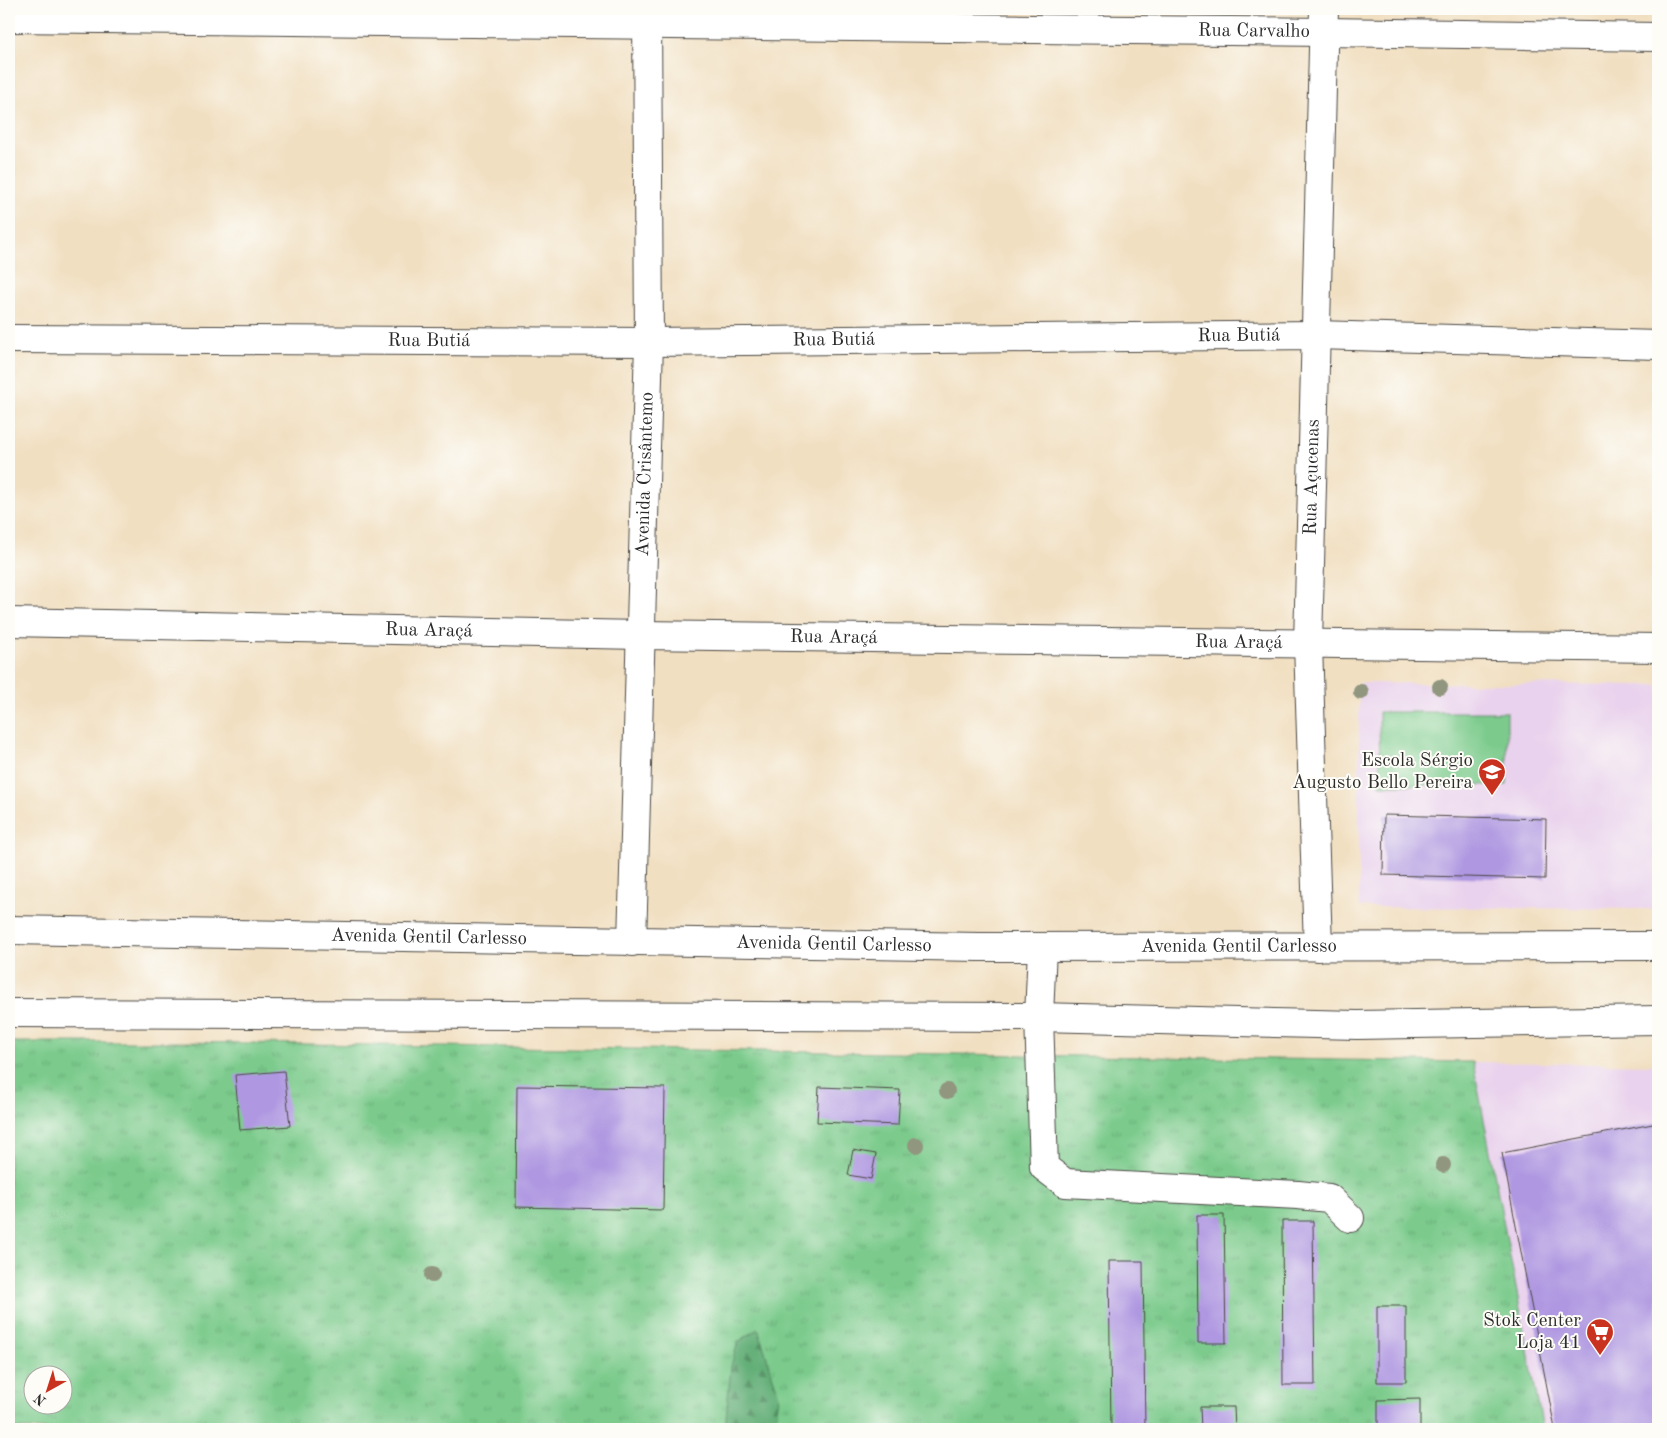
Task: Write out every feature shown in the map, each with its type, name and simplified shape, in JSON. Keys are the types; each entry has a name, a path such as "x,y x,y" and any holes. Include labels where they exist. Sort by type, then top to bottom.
{"street":[{"name":"Rua Carvalho","path":"9,18 648,17 1324,20 1658,38"},
{"name":"Avenida Crisântemo","path":"632,942 649,342 648,17"},
{"name":"Rua Açucenas","path":"1318,947 1308,644 1324,20"},
{"name":"Rua Butiá","path":"9,339 649,342 1316,335 1658,345"},
{"name":"Rua Araçá","path":"9,622 641,635 1658,648"},
{"name":"Avenida Gentil Carlesso","path":"9,930 632,942 1042,947 1658,946"},
{"path":"1042,947 1039,1017 1044,1167 1065,1183 1329,1198 1350,1218"},
{"path":"9,1013 1039,1017 1357,1025 1658,1020"}],"shaded area":[{"name":"Escola Sérgio Augusto Bello Pereira","path":"1359,683 1658,685 1658,909 1359,907"},
{"path":"1473,1062 1658,1065 1658,1429 1543,1429"}],"green space":[{"path":"1379,712 1507,712 1507,785 1380,785"},
{"path":"9,1042 182,1042 1473,1062 1543,1429 9,1429"},
{"path":"758,1329 779,1396 775,1429 725,1429 731,1366 738,1342"}],"building":[{"path":"1384,815 1546,819 1545,879 1383,875"},
{"path":"284,1071 290,1126 240,1130 235,1075"},
{"path":"517,1086 665,1088 663,1210 516,1207"},
{"path":"819,1087 900,1090 898,1125 817,1122"},
{"path":"1658,1123 1658,1429 1555,1429 1502,1153"},
{"path":"853,1150 876,1154 871,1179 848,1175"},
{"path":"1197,1215 1224,1215 1226,1343 1198,1343"},
{"path":"1282,1221 1313,1221 1315,1385 1283,1385"},
{"path":"1109,1261 1143,1261 1145,1429 1111,1429"},
{"path":"1377,1306 1406,1306 1406,1382 1377,1382"},
{"path":"1420,1399 1420,1429 1378,1429 1378,1400"},
{"path":"1200,1407 1234,1407 1235,1429 1201,1429"}],"place":[{"name":"Escola Sérgio Augusto Bello Pereira","path":"1492,796"},
{"name":"Stok Center Loja 41","path":"1600,1356"}]}
